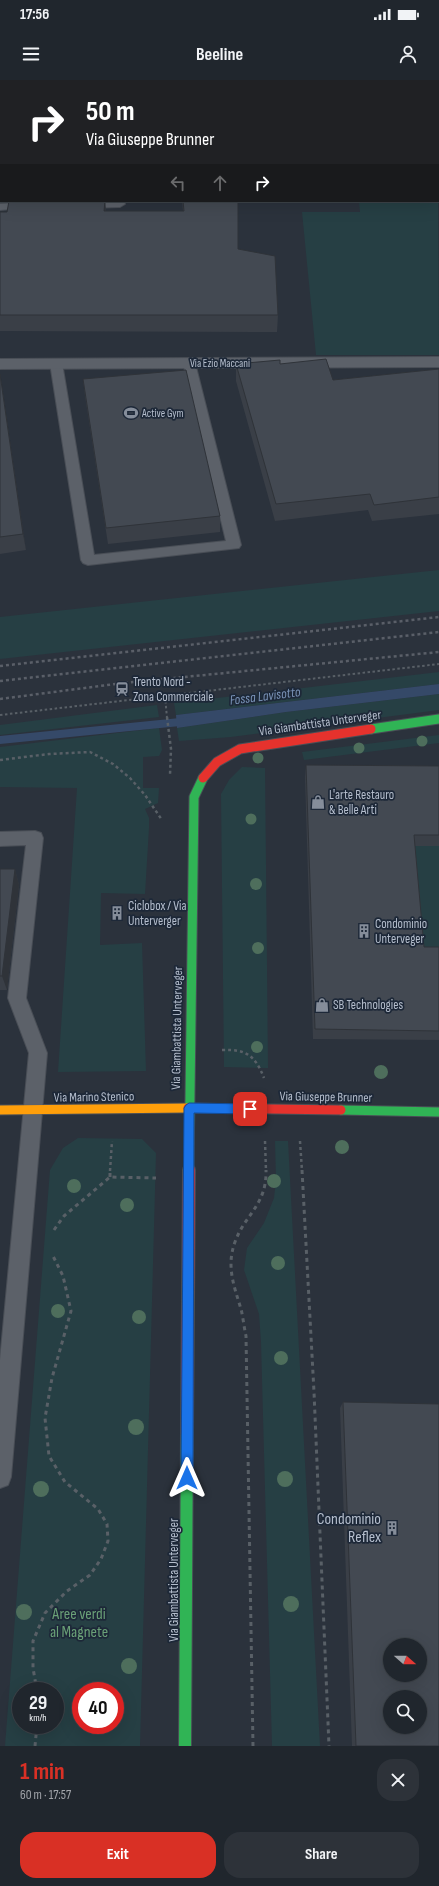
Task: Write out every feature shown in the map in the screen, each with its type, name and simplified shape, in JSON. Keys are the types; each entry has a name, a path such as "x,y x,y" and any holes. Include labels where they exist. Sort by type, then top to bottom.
{"street":[{"name":"Via Ezio Maccani","path":"0,364 439,362"},
{"name":"Via Giambattista Unterveger","path":"185,1746 189,1108 194,796 205,772 223,757 240,749 439,719"},
{"name":"Via Marino Stenico","path":"0,1110 189,1108"},
{"name":"Via Giuseppe Brunner","path":"189,1108 439,1112"}],"lane":[{"path":"75,205 120,204"},
{"path":"0,207 44,205"},
{"path":"56,363 88,560 234,545 189,363"},
{"path":"0,839 35,838 17,998 38,1053 0,1477"}],"path":[{"path":"0,715 439,664"},
{"path":"165,696 171,749"},
{"path":"0,760 49,754 90,752 113,764 130,778 145,795 163,822"},
{"path":"217,1050 243,1051 252,1058 262,1072 265,1085"},
{"path":"110,1177 112,1134"},
{"path":"253,1746 246,1336 241,1310 234,1290 230,1266 235,1242 263,1195 266,1175 264,1134"},
{"path":"300,1134 314,1400 328,1746"},
{"path":"53,1234 55,1227 64,1216 110,1177 161,1178"},
{"path":"35,1682 33,1668 33,1641 45,1613 67,1591 90,1575 101,1560 108,1541 107,1524 98,1509 65,1482 50,1456 45,1418 52,1378 71,1311 63,1276 52,1255 52,1248"},
{"path":"35,1746 36,1734"}],"green space":[{"path":"359,202 438,202 439,355 316,355 302,212 360,212"},
{"path":"439,570 439,611 0,659 0,617"},
{"path":"439,672 439,684 176,715 174,703"},
{"path":"439,694 439,710 231,737 179,741 177,728 286,712"},
{"path":"157,705 159,717 0,735 0,725"},
{"path":"159,728 162,750 159,756 143,757 143,788 159,788 158,803 145,809 149,818 149,828 145,894 101,893 100,945 142,943 146,1071 58,1072 77,788 0,787 0,747"},
{"path":"439,735 439,743 304,760 302,752"},
{"path":"242,767 265,768 268,1068 224,1067 221,794 229,780"},
{"path":"411,846 439,846 439,957 421,957"},
{"name":"Aree verdi al Magnete","path":"78,1138 142,1139 156,1153 140,1746 5,1746 50,1170 63,1148"},
{"path":"275,1141 288,1141 320,1746 272,1746 261,1342 259,1314 244,1270 247,1248 264,1223 274,1198 276,1180"}],"water":[{"path":"439,684 439,694 286,712 177,728 176,715"}],"building":[{"path":"9,202 105,202 104,211 184,211 183,202 238,202 238,249 275,256 278,315 0,315 0,212 7,212"},
{"path":"326,359 333,380 439,369 439,497 374,505 370,494 276,504 236,364 280,360 280,364"},
{"path":"186,370 220,516 106,528 83,379"},
{"path":"0,374 23,534 0,537"},
{"name":"Condominio Unterveger","path":"306,765 439,766 439,835 414,835 424,947 439,947 439,1031 315,1029"},
{"path":"0,869 15,869 2,976 0,976"},
{"name":"Condominio Reflex","path":"343,1402 439,1404 439,1746 356,1746"}],"waterway":[{"name":"Fossa Lavisotto","path":"0,740 190,721"}],"railway":[{"path":"0,666 439,617"},
{"path":"0,681 439,632"},
{"path":"0,699 123,683 439,652"}],"traffic: fast":[{"path":"371,729 439,719"},
{"path":"189,1170 194,797 203,778"},
{"path":"341,1110 439,1112"},
{"path":"185,1746 187,1432"}],"traffic: slow":[{"path":"0,1110 188,1108"}],"traffic: jam":[{"path":"203,778 217,762 240,749 371,729"},
{"path":"188,1108 341,1110"},
{"path":"187,1432 189,1170"}],"place":[{"name":"Active Gym","path":"131,413"},
{"name":"Trento Nord - Zona Commerciale","path":"122,689"},
{"name":"L'arte Restauro & Belle Arti","path":"318,802"},
{"name":"Ciclobox / Via Unterverger","path":"117,913"},
{"name":"Condominio Unterveger","path":"364,931"},
{"name":"SB Technologies","path":"322,1005"},
{"name":"Condominio Reflex","path":"392,1528"}],"route":[{"path":"187,1478 189,1108 250,1109"}]}
